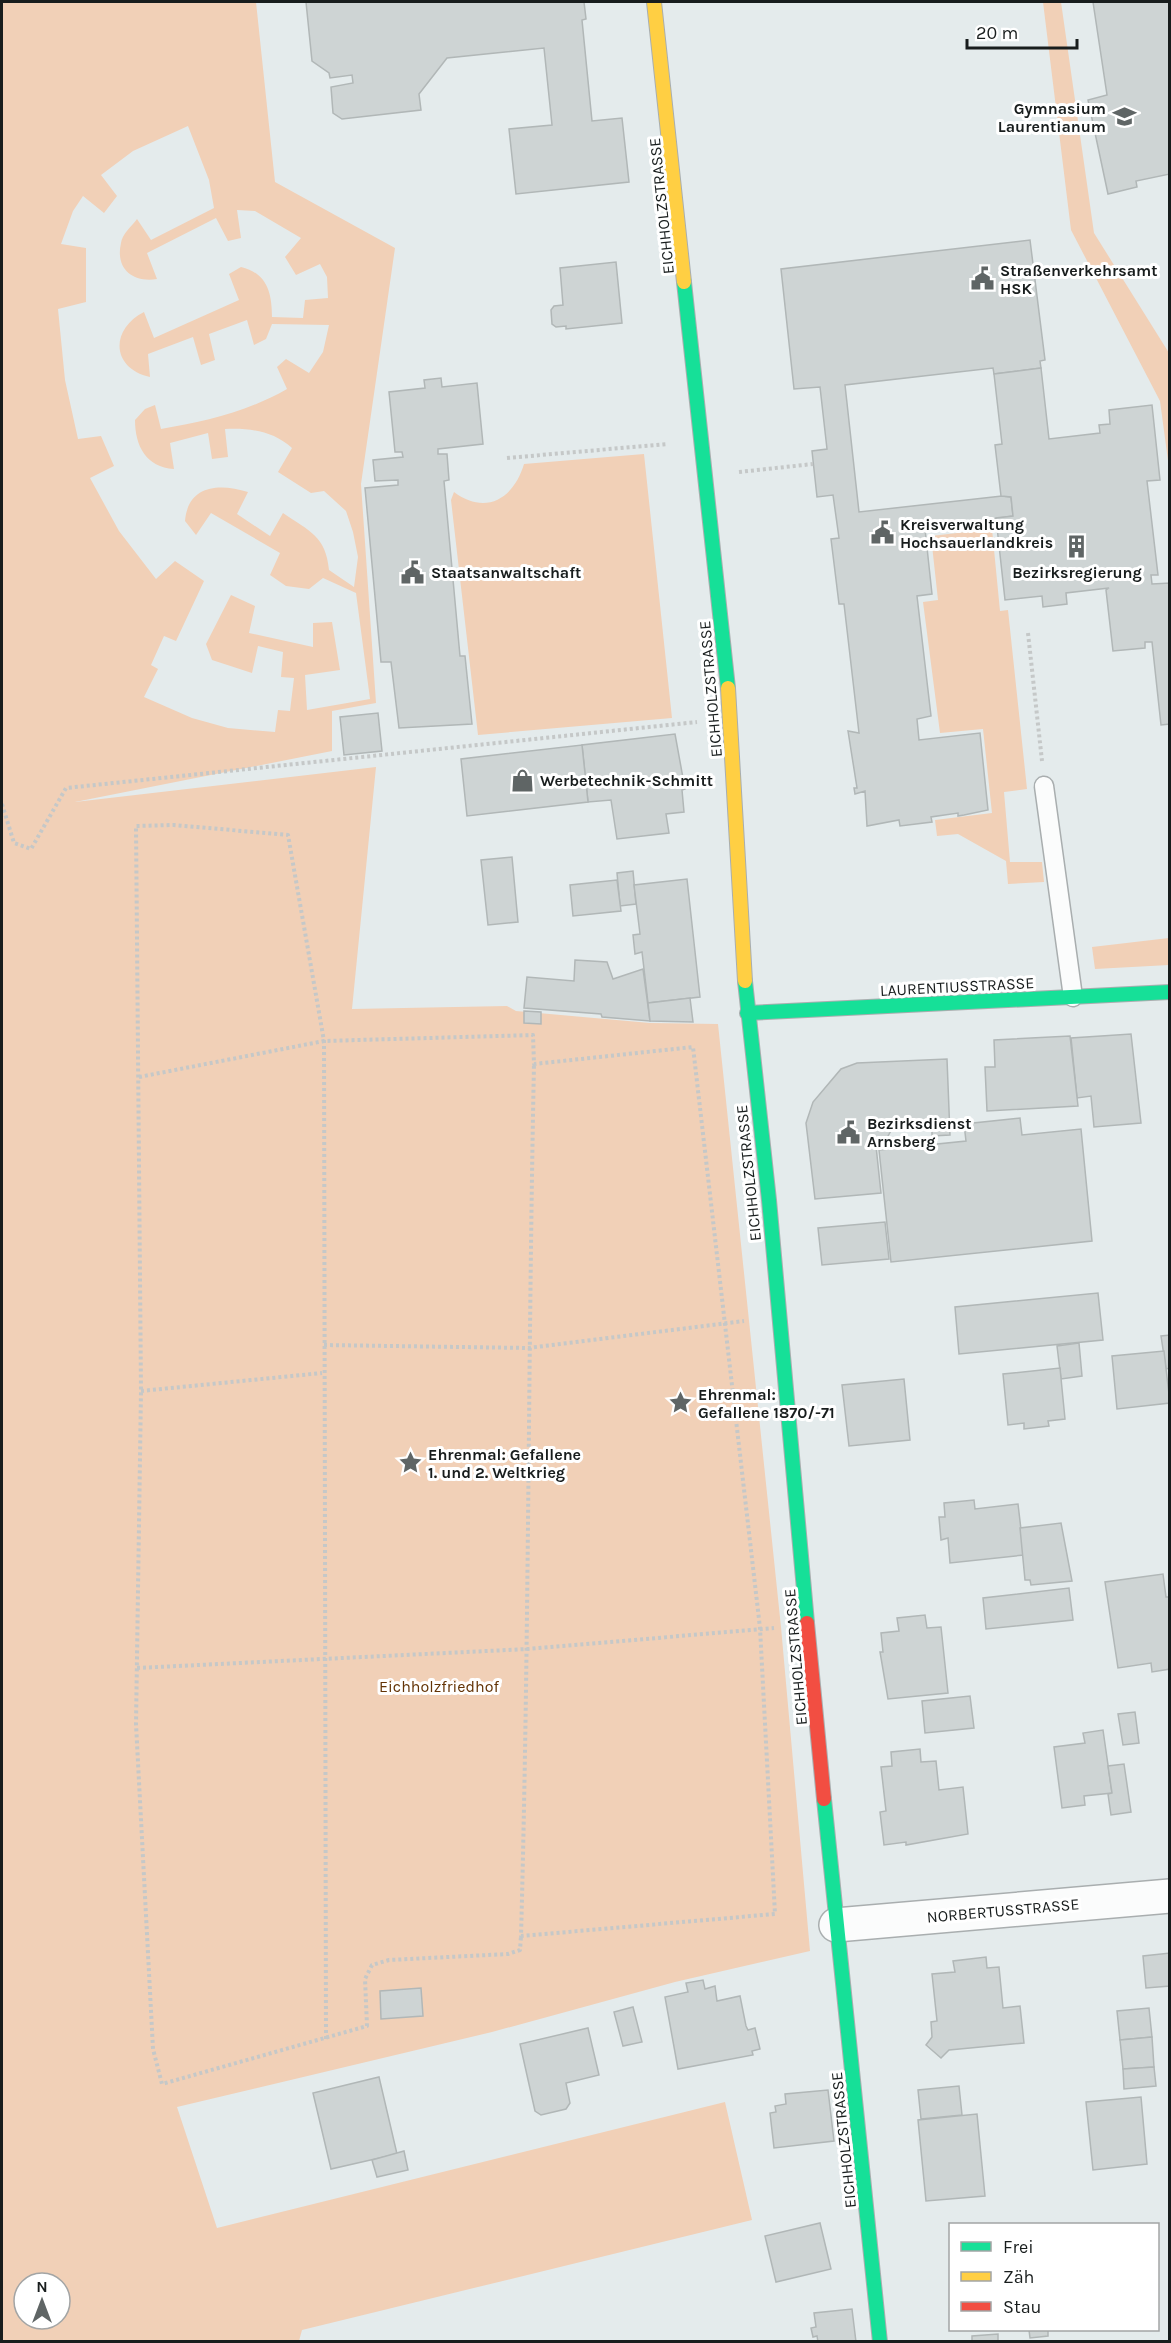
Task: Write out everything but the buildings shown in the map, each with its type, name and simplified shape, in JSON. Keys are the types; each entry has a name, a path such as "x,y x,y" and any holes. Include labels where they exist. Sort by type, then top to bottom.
{"street":[{"name":"EICHHOLZSTRASSE","path":"654,2 731,719 747,1013 769,1200 779,1329 809,1623 836,1925 880,2342"},
{"name":"LAURENTIUSSTRASSE","path":"747,1013 1170,992"},
{"name":"NORBERTUSSTRASSE","path":"836,1925 1170,1896"}],"lane":[{"path":"1044,786 1073,997"}],"path":[{"path":"507,458 702,441"},
{"path":"705,476 813,464"},
{"path":"1028,633 1044,786"},
{"path":"2,804 14,843 31,849 66,788 731,719"},
{"path":"139,1077 324,1041 361,1038 533,1035 528,1348 528,1649 520,1950 508,1954 389,1960 372,1965 365,1978 368,2026 326,2038 162,2084 153,2049 136,1724 141,1391 136,826 174,825 288,835 324,1041 324,1345 322,1373 326,2038"},
{"path":"521,1936 775,1914 759,1628 693,1047 534,1064"},
{"path":"324,1345 528,1348 725,1325"},
{"path":"141,1391 322,1373"},
{"path":"137,1668 323,1661 528,1649 809,1623"}],"green space":[{"name":"Eichholzfriedhof","path":"2,2 256,2 275,182 395,248 361,484 376,703 332,711 332,751 75,802 376,767 352,1009 507,1006 516,1011 650,1023 718,1024 781,1627 810,1951 675,1982 492,2032 177,2107 217,2228 725,2102 752,2220 302,2330 299,2341 2,2342","holes":["188,126 209,180 214,208 151,240 137,219 125,233 121,243 121,260 128,272 140,279 157,279 147,253 216,218 228,241 241,238 237,210 255,211 301,238 285,257 296,275 320,264 327,277 328,298 305,300 303,318 272,317 271,300 266,285 257,274 241,267 229,274 239,300 154,338 144,312 125,329 120,338 120,348 122,358 128,366 137,373 150,377 148,354 193,337 201,365 215,360 209,334 247,320 254,345 266,339 272,324 329,325 323,352 309,373 286,359 277,367 287,389 272,397 226,415 161,429 155,405 145,409 135,420 137,438 144,454 156,464 174,469 170,443 208,433 212,459 228,457 225,429 253,430 269,434 292,448 278,472 311,493 324,491 346,511 358,557 354,587 329,570 324,549 315,536 283,513 270,536 237,514 248,492 226,488 207,490 192,500 187,509 185,521 196,535 211,513 280,553 270,575 286,586 309,589 323,578 356,593 370,699 307,710 305,675 340,670 332,622 313,623 313,647 249,633 255,606 231,595 206,644 212,660 252,673 258,646 283,652 281,677 294,678 290,711 278,710 275,732 228,728 192,718 144,697 158,669 151,665 164,636 176,641 204,581 175,561 156,579 119,531 90,478 114,466 101,436 78,439 65,380 58,309 86,302 86,248 61,244 73,211 83,196 104,213 117,196 101,175 133,151"]},
{"path":"1043,2 1061,2 1094,233 1169,353 1169,468 1160,401 1071,230"},
{"path":"644,454 672,718 478,735 451,500 454,492 477,503 488,503 506,494 519,476 524,464"},
{"path":"992,529 1000,611 1008,610 1027,789 1004,792 1010,862 1042,862 1044,882 1008,884 1006,861 958,834 937,836 935,820 992,813 983,729 940,733 923,602 938,600 931,536"},
{"path":"1169,938 1169,965 1095,969 1092,947"}],"traffic: fast":[{"path":"684,282 728,688"},
{"path":"745,981 769,1200 807,1623"},
{"path":"747,1013 1170,992"},
{"path":"824,1799 880,2342"}],"traffic: slow":[{"path":"654,2 684,282"},
{"path":"728,688 745,981"}],"traffic: jam":[{"path":"807,1623 824,1799"}],"place":[{"name":"Gymnasium Laurentianum","path":"1124,117"},
{"name":"Straßenverkehrsamt HSK","path":"982,279"},
{"name":"Kreisverwaltung Hochsauerlandkreis","path":"882,533"},
{"name":"Bezirksregierung","path":"1077,547"},
{"name":"Staatsanwaltschaft","path":"413,572"},
{"name":"Werbetechnik-Schmitt","path":"522,780"},
{"name":"Bezirksdienst Arnsberg","path":"849,1132"},
{"name":"Ehrenmal: Gefallene 1870/-71","path":"680,1403"},
{"name":"Ehrenmal: Gefallene 1. und 2. Weltkrieg","path":"410,1463"}]}
